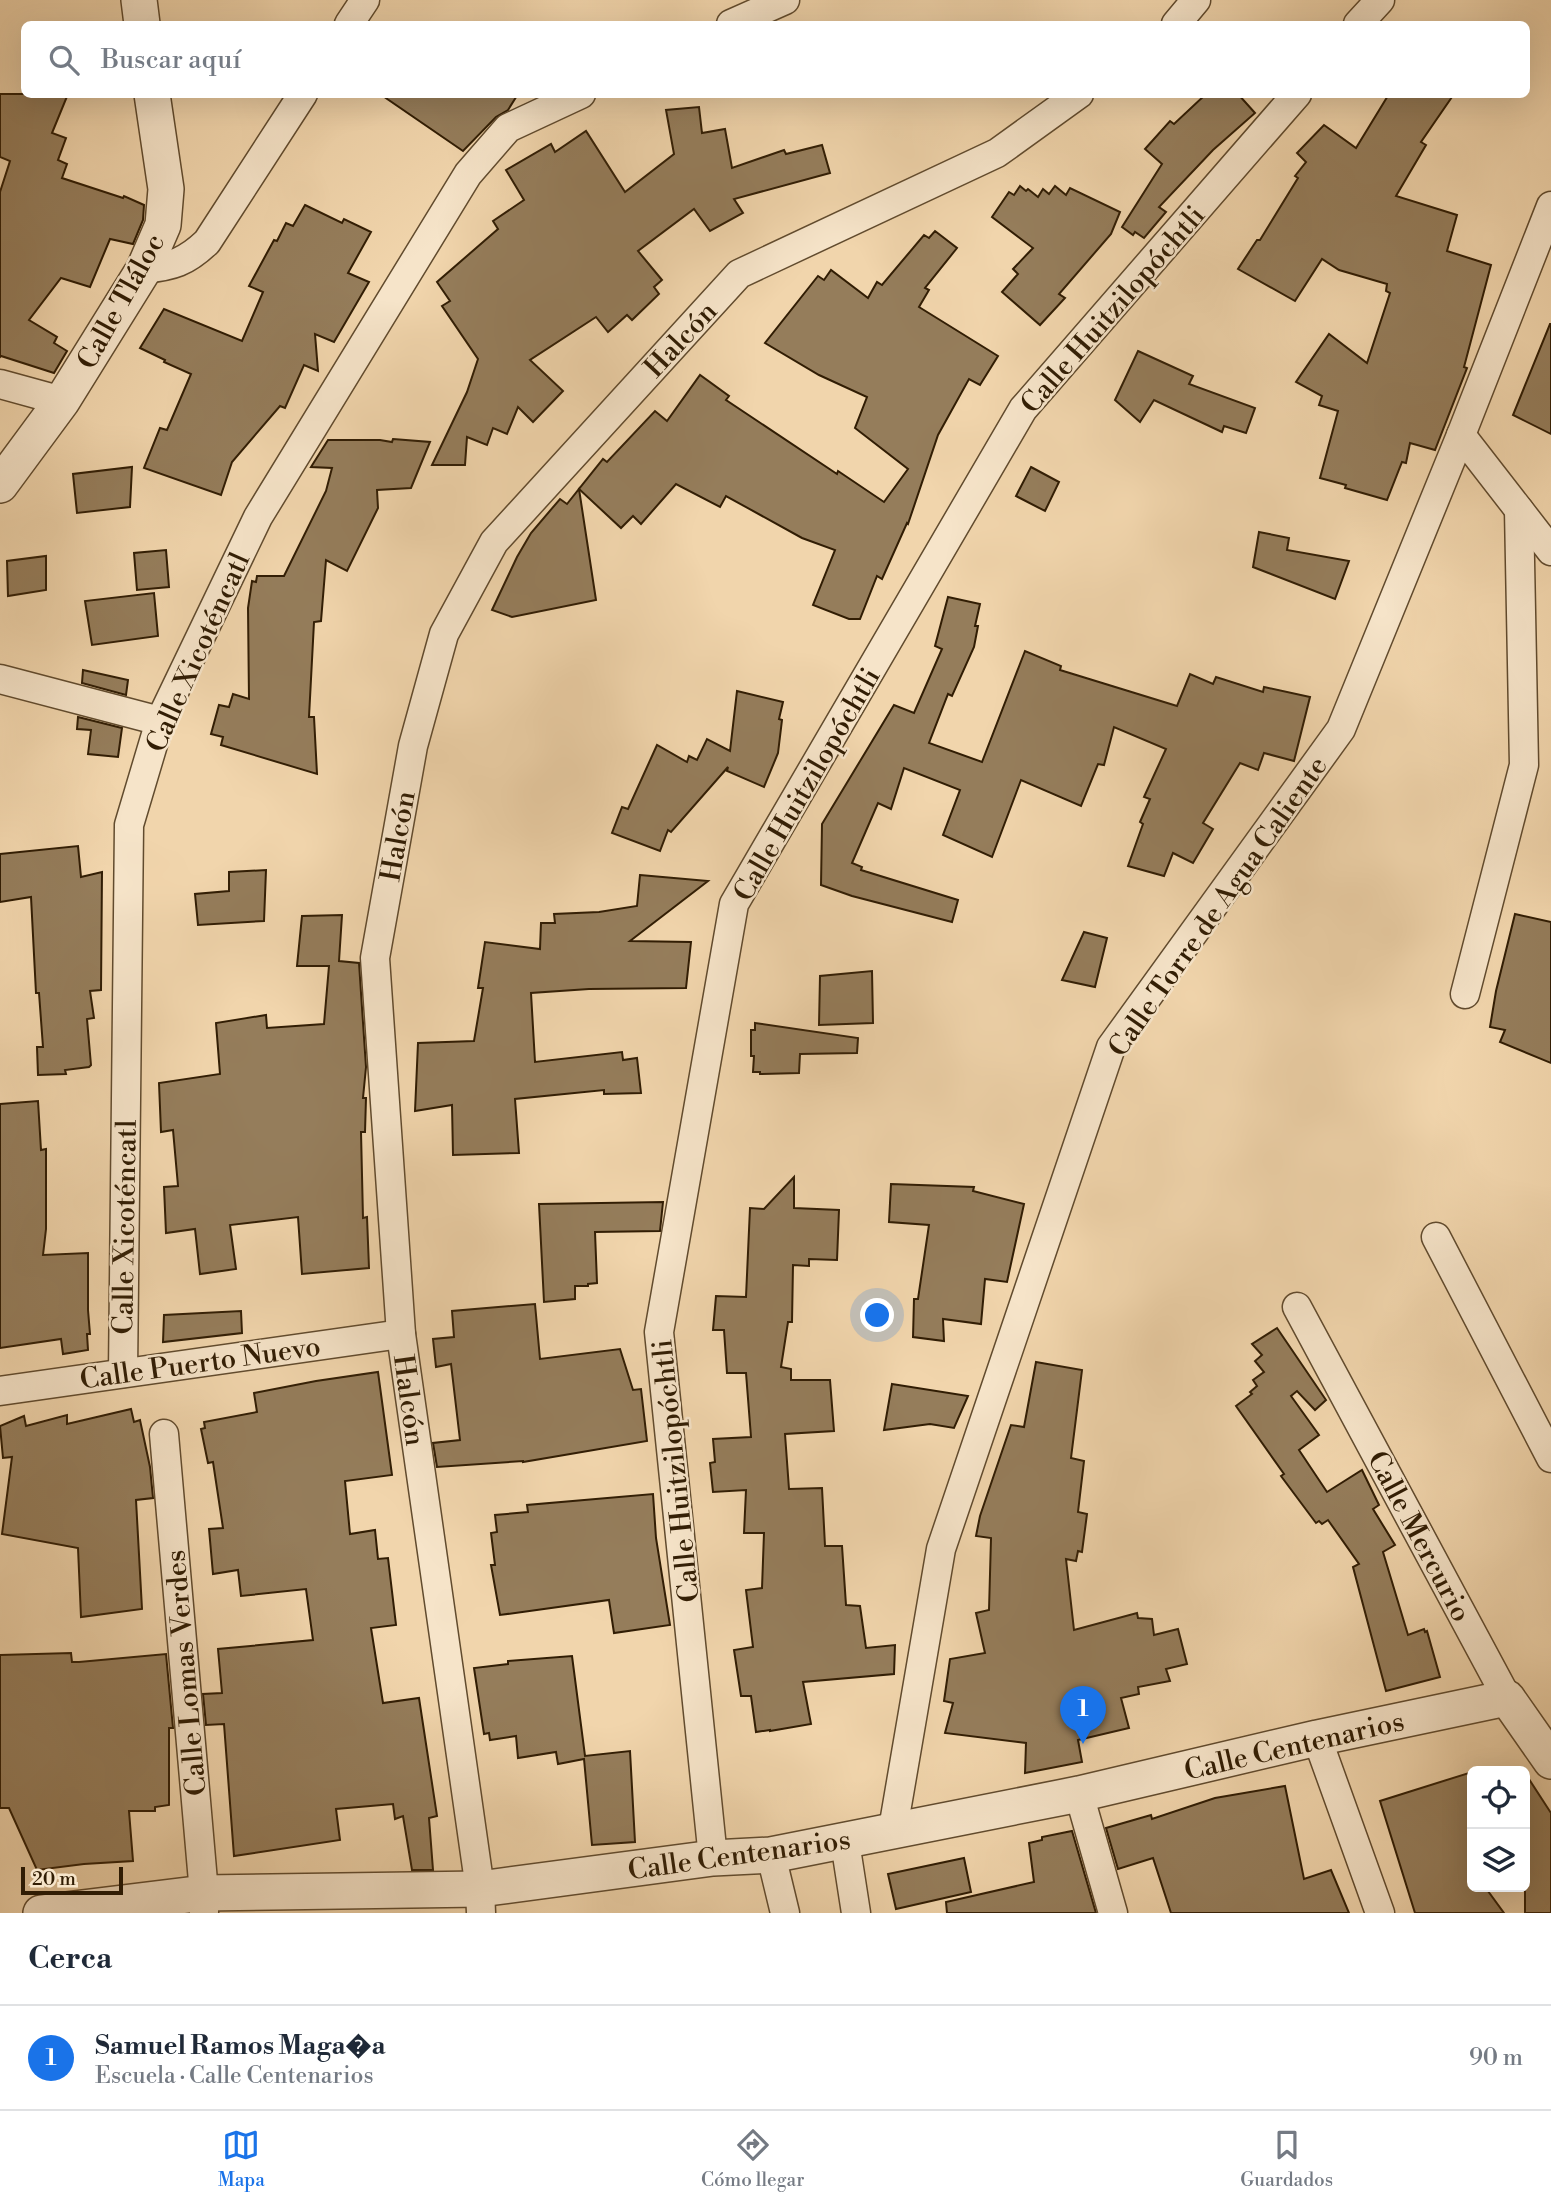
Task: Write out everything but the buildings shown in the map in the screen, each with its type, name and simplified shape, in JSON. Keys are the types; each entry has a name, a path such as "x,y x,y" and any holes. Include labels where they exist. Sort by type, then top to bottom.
{"street":[{"path":"139,0 142,21"},
{"path":"351,21 365,0"},
{"path":"739,21 785,0"},
{"path":"1178,21 1196,0"},
{"path":"1362,21 1380,0"},
{"name":"Calle Tláloc","path":"0,485 62,401 144,269 163,225 166,189 153,98"},
{"path":"144,269 171,267 192,257 207,242 300,98"},
{"name":"Calle Xicoténcatl","path":"122,1373 129,825 160,721 258,517 468,174 508,128 572,98"},
{"name":"Halcón","path":"480,1901 401,1335 375,958 413,746 444,634 494,542 739,274 997,153 1073,98"},
{"name":"Calle Huitzilopóchtli","path":"713,1858 659,1332 734,904 1023,409 1294,98"},
{"name":"Calle Torre de Agua Caliente","path":"893,1829 941,1549 1111,1047 1341,729 1551,206"},
{"path":"0,384 62,401"},
{"path":"1461,435 1551,551"},
{"path":"1465,994 1524,765 1520,510"},
{"path":"0,679 160,721"},
{"path":"1436,1237 1551,1458"},
{"name":"Calle Mercurio","path":"1297,1307 1507,1698 1548,1750"},
{"name":"Calle Puerto Nuevo","path":"0,1391 401,1335"},
{"name":"Calle Lomas Verdes","path":"164,1434 204,1903"},
{"name":"Calle Centenarios","path":"41,1913 204,1903 480,1901 713,1858 771,1855 845,1842 893,1829 1079,1794 1317,1738 1507,1698"},
{"path":"1317,1738 1380,1913"},
{"path":"1079,1794 1113,1913"},
{"path":"845,1842 856,1913"},
{"path":"771,1855 785,1913"}],"place":[{"name":"Samuel Ramos Maga�a","path":"1083,1744"}]}
